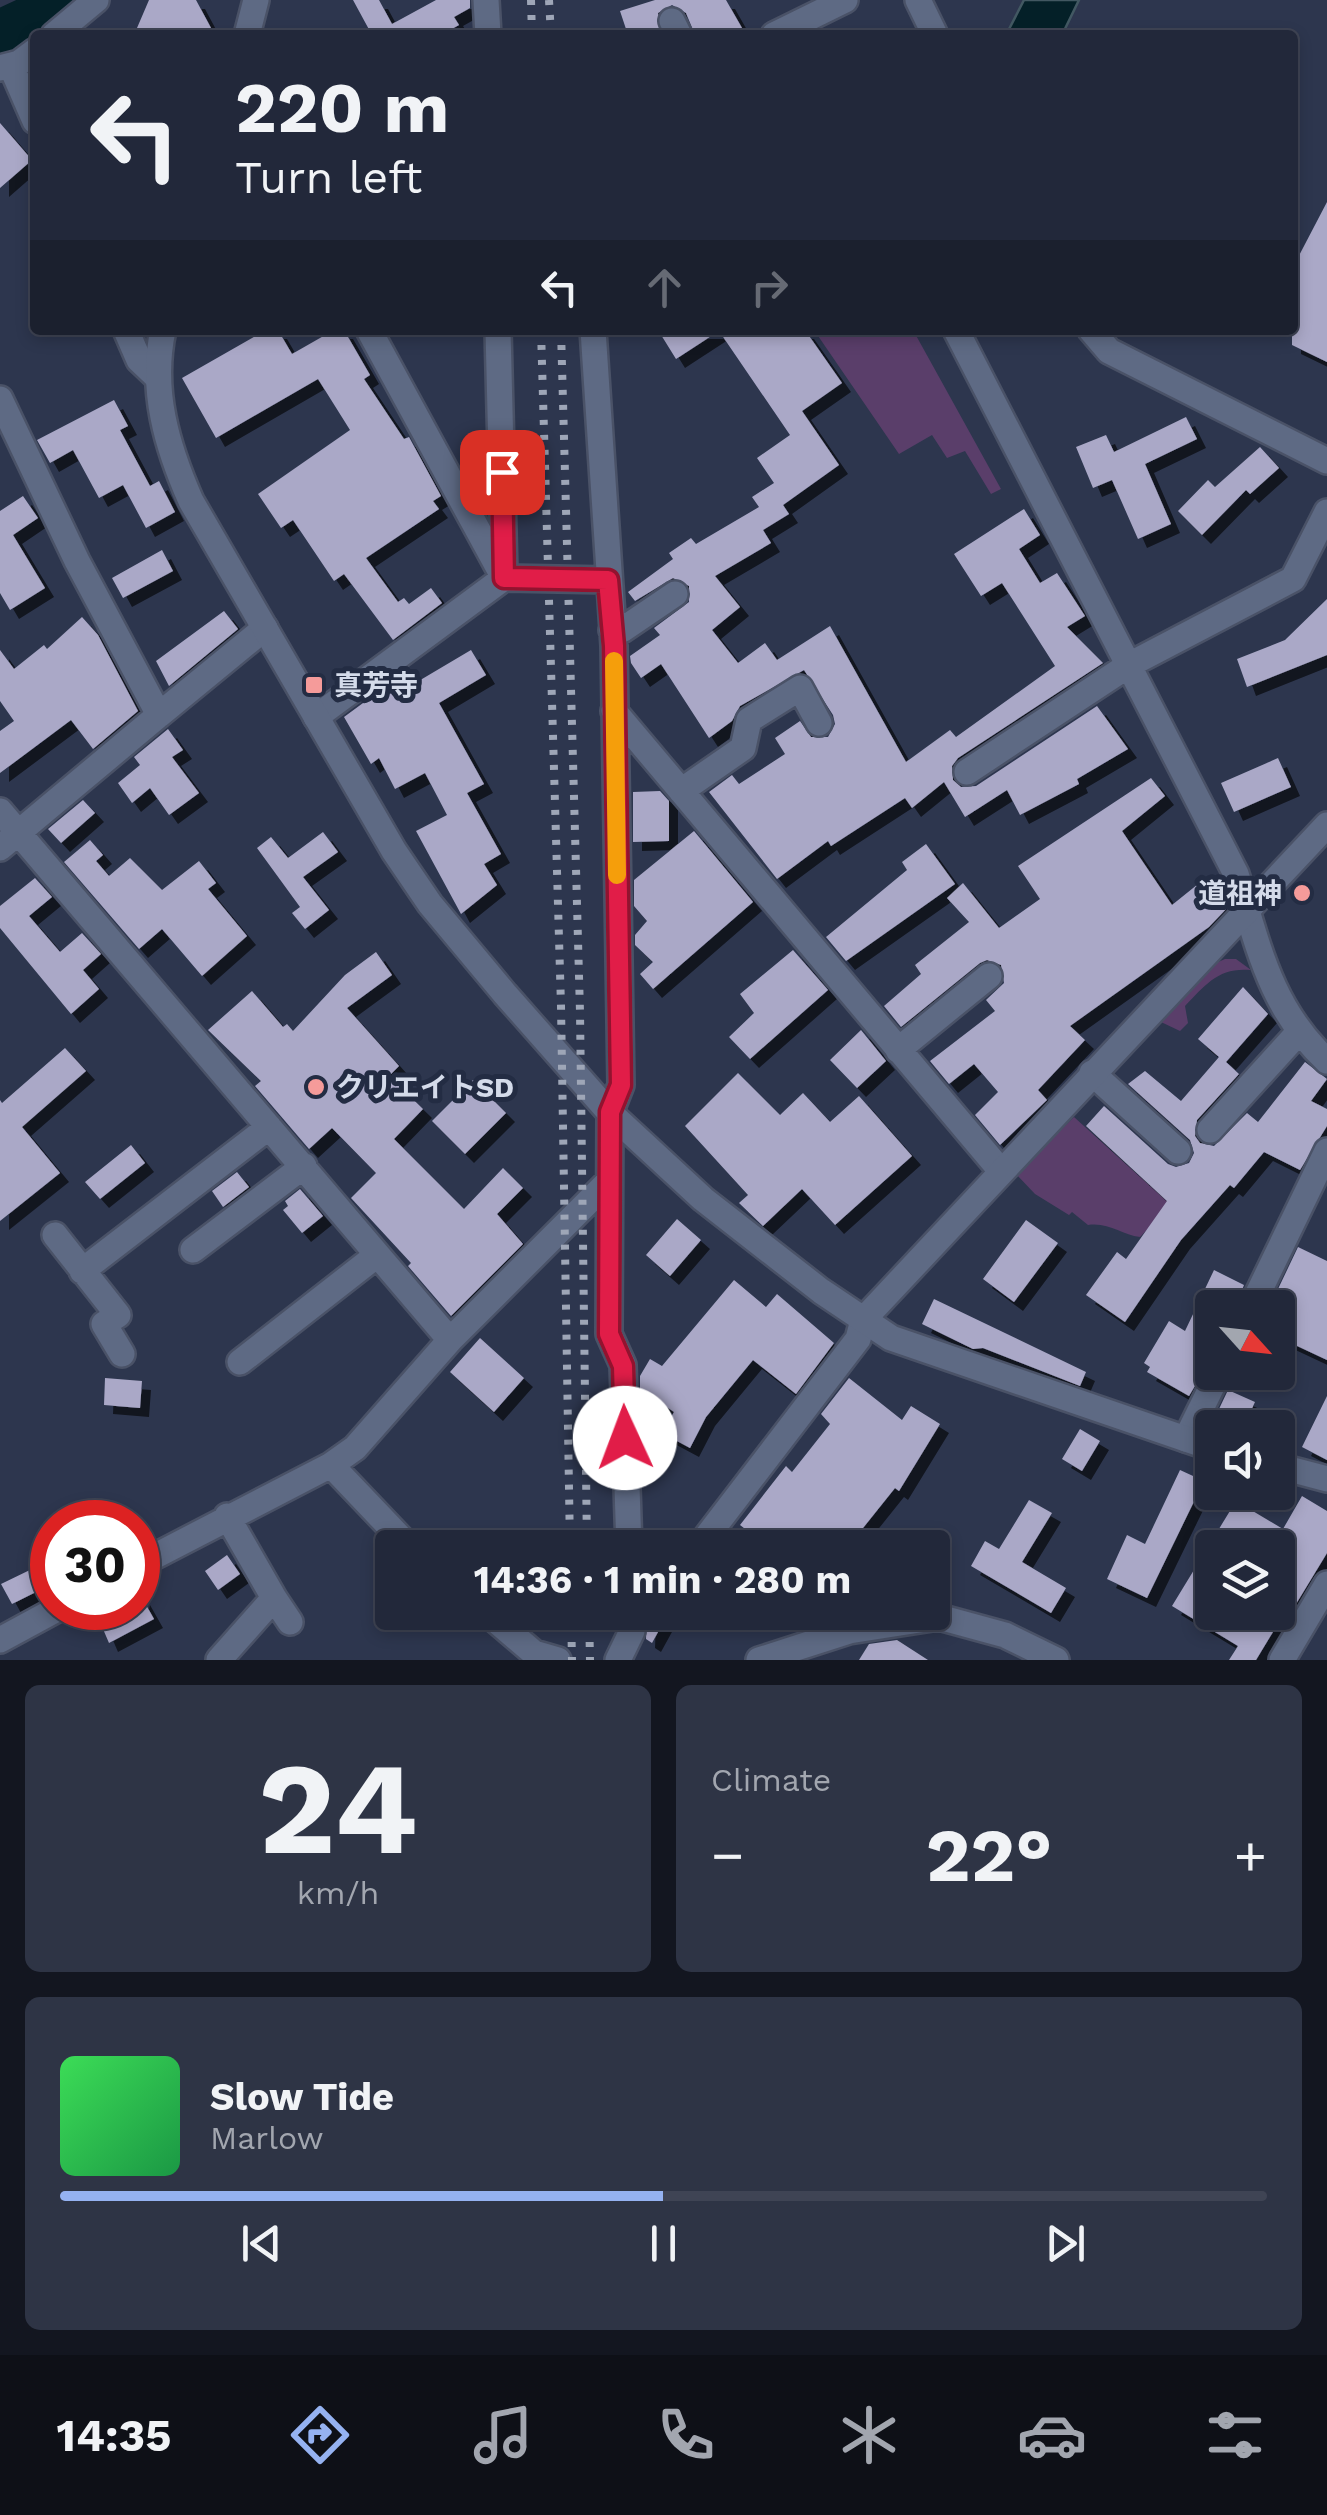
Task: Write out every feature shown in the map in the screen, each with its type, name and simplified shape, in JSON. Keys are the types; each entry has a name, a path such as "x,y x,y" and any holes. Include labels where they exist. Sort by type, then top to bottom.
{"street":[{"path":"60,30 96,0"},
{"path":"248,30 256,0"},
{"path":"486,0 488,30"},
{"path":"790,23 845,0"},
{"path":"918,0 933,30"},
{"path":"30,53 5,67 30,112"},
{"path":"128,335 138,360 158,378"},
{"path":"162,335 158,378 172,459 191,501 264,628 394,851 430,904 610,1112 703,1199 863,1320 909,1345 1195,1442"},
{"path":"372,335 504,578"},
{"path":"498,335 504,578"},
{"path":"593,335 612,630 621,1085 610,1112 609,1334 623,1366 628,1530"},
{"path":"959,335 1236,874 1257,954 1298,1033 1327,1060"},
{"path":"1095,335 1109,351 1327,461"},
{"path":"0,400 77,561 159,715"},
{"path":"967,772 1129,665 1293,579 1327,512"},
{"path":"316,717 504,578 608,580"},
{"path":"612,630 622,630 675,594"},
{"path":"9,840 264,628"},
{"path":"681,791 743,748 749,720 800,688 819,723"},
{"path":"614,710 1000,1170"},
{"path":"0,811 9,840 269,1126 450,1340"},
{"path":"714,1530 785,1451 858,1340 863,1320 1327,825"},
{"path":"898,1050 989,976"},
{"path":"1210,1130 1298,1033"},
{"path":"1092,1072 1178,1151"},
{"path":"82,1271 269,1126"},
{"path":"1259,1290 1327,1150"},
{"path":"192,1250 304,1166"},
{"path":"160,1553 331,1465 355,1448 450,1340 609,1181"},
{"path":"55,1235 118,1315 104,1324 122,1354"},
{"path":"240,1362 269,1352 377,1255"},
{"path":"1186,1439 1210,1390"},
{"path":"331,1465 393,1530"},
{"path":"1295,1471 1327,1479"},
{"path":"227,1516 290,1622"},
{"path":"1282,1660 1327,1584"},
{"path":"218,1660 274,1598"},
{"path":"759,1660 849,1631 939,1617 1004,1636 1056,1660"},
{"path":"0,1640 30,1624"},
{"path":"507,1630 534,1653 558,1660"},
{"path":"618,1660 632,1630"}],"shaded area":[{"path":"817,335 916,335 1001,489 991,494 965,451 947,458 932,435 899,454"},
{"path":"1236,959 1251,970 1230,971 1207,984 1185,1006 1188,1023 1180,1031 1161,1022 1216,963"},
{"path":"1074,1117 1171,1205 1140,1237 1102,1225 1088,1225 1072,1212 1069,1215 1035,1194 1016,1174"}],"water":[{"path":"1024,0 1079,0 1064,30 1009,30"}],"building":[{"path":"149,0 196,0 211,28 207,30 136,30"},
{"path":"353,0 379,0 392,24 436,0 470,0 470,8 454,17 459,25 450,30 369,30"},
{"path":"655,0 726,0 743,30 693,30 686,13 672,5 658,13 660,30 626,30 620,11"},
{"path":"0,123 30,162 0,188"},
{"path":"1327,202 1327,362 1292,345 1292,335 1298,335 1298,258"},
{"path":"257,335 281,335 292,354 325,335 347,335 370,375 364,379 404,439 409,437 441,496 433,501 439,509 366,558 398,602 404,598 409,604 431,588 442,603 393,640 344,574 334,581 293,520 281,528 258,494 350,430 318,379 216,438 182,378"},
{"path":"661,335 713,335 676,359"},
{"path":"722,335 808,335 842,383 802,411 839,465 783,505 789,514 763,530 771,543 715,576 740,607 712,630 738,663 765,643 777,660 830,626 906,762 950,730 956,737 1055,666 1002,583 981,596 954,554 1024,509 1040,535 1019,549 1040,583 1057,573 1085,616 1067,627 1103,663 958,758 952,766 953,780 961,787 976,786 1097,706 1128,749 1077,779 1079,784 1020,815 1007,790 965,817 944,782 912,808 905,798 831,846 828,841 777,879 709,792 732,775 739,784 785,754 775,738 800,721 811,737 828,737 835,724 833,715 804,670 740,706 732,721 709,738 661,664 641,678 630,656 660,635 654,628 689,602 689,586 673,578 635,601 628,592 673,559 669,553 691,538 696,544 759,507 752,497 774,483 757,458 790,435"},
{"path":"114,400 128,426 120,430 150,486 159,481 175,512 146,528 123,485 99,498 73,450 50,463 37,440"},
{"path":"1186,417 1197,439 1145,464 1171,524 1138,539 1112,480 1093,488 1076,447 1106,435 1114,452"},
{"path":"1260,447 1279,468 1250,494 1246,490 1202,535 1178,511 1208,480 1215,487"},
{"path":"23,496 38,518 13,535 45,588 10,610 0,593 0,511"},
{"path":"162,550 173,571 123,598 112,578"},
{"path":"1327,599 1327,655 1247,687 1237,659 1285,640"},
{"path":"224,611 238,629 169,686 156,661"},
{"path":"82,617 98,635 138,711 93,749 71,720 0,773 0,731 14,721 0,701 0,650 14,669 44,645 47,649"},
{"path":"471,650 486,675 439,703 484,784 467,793 501,854 484,864 497,885 461,914 416,831 447,815 425,773 395,789 379,758 371,764 344,717 408,670 417,682"},
{"path":"168,729 183,750 172,757 199,793 169,815 150,788 132,803 118,783 140,765 134,757"},
{"path":"1278,758 1291,787 1234,812 1221,783"},
{"path":"1151,778 1165,796 1122,831 1172,905 1208,876 1229,906 1209,927 1070,1026 1085,1040 1038,1090 1047,1100 1000,1145 975,1115 998,1092 974,1064 949,1084 930,1061 995,1011 986,1000 1004,983 1001,965 987,960 980,963 901,1027 884,1006 921,974 915,965 969,922 947,898 963,883 999,928 1040,899 1018,866"},
{"path":"660,791 669,801 669,841 633,842 633,792"},
{"path":"83,800 95,813 61,843 48,829"},
{"path":"694,831 753,902 653,989 640,974 653,962 635,945 635,935 647,921 634,906 634,880"},
{"path":"323,832 338,852 303,877 329,910 305,929 292,913 300,907 257,848 271,837 288,858"},
{"path":"90,840 103,855 96,861 109,876 130,858 162,890 199,861 216,883 208,889 247,936 202,976 162,929 139,949 64,862"},
{"path":"926,844 955,884 846,961 826,937 907,870 902,862"},
{"path":"35,878 52,897 29,916 60,952 82,933 101,954 83,970 99,989 71,1014 0,928 0,906"},
{"path":"793,950 828,990 750,1059 729,1037 754,1013 740,994"},
{"path":"376,952 392,975 347,1008 399,1066 389,1076 423,1109 394,1139 464,1209 503,1168 523,1188 497,1214 523,1244 451,1316 408,1266 411,1263 351,1198 376,1173 332,1128 309,1149 255,1086 261,1081 208,1030 252,991 283,1027 287,1024 293,1031 345,975"},
{"path":"1243,987 1268,1014 1226,1062 1239,1074 1197,1120 1195,1136 1200,1143 1214,1146 1247,1113 1258,1122 1305,1062 1327,1079 1311,1101 1327,1109 1327,1126 1300,1170 1264,1152 1181,1240 1125,1322 1086,1295 1117,1252 1126,1259 1167,1201 1086,1126 1104,1106 1168,1164 1176,1167 1189,1163 1194,1153 1190,1140 1128,1084 1145,1071 1181,1101 1219,1057 1198,1039"},
{"path":"861,1030 886,1061 857,1088 830,1060"},
{"path":"65,1048 86,1071 22,1127 60,1173 0,1221 0,1100 2,1103"},
{"path":"738,1073 780,1115 803,1093 830,1122 859,1096 912,1156 835,1225 802,1189 763,1226 739,1203 748,1195 685,1126"},
{"path":"473,1080 506,1113 465,1154 432,1121"},
{"path":"131,1145 145,1163 100,1199 85,1182"},
{"path":"237,1172 249,1187 223,1207 212,1191"},
{"path":"300,1189 323,1216 302,1233 283,1210 288,1206 285,1201"},
{"path":"677,1219 701,1240 670,1276 646,1255"},
{"path":"1026,1220 1058,1243 1014,1302 983,1279"},
{"path":"1298,1247 1327,1261 1327,1360 1295,1345 1295,1290 1278,1290"},
{"path":"1214,1270 1244,1285 1242,1290 1204,1290"},
{"path":"734,1280 766,1307 777,1294 834,1343 796,1394 753,1360 706,1417 690,1448 662,1433 674,1412 640,1389 640,1376 650,1359 662,1366"},
{"path":"934,1299 1086,1372 1080,1386 983,1348 973,1349 922,1324"},
{"path":"1195,1310 1195,1386 1189,1396 1147,1372 1150,1367 1144,1363 1169,1321 1185,1331"},
{"path":"480,1338 524,1378 494,1412 450,1372"},
{"path":"105,1378 142,1381 140,1408 104,1405"},
{"path":"849,1378 902,1420 911,1406 940,1424 899,1491 895,1488 861,1530 747,1530 740,1525 786,1466 792,1472 830,1424 821,1414"},
{"path":"1228,1390 1255,1402 1251,1410 1219,1410"},
{"path":"1327,1396 1327,1460 1302,1447"},
{"path":"1080,1429 1100,1441 1082,1471 1062,1459"},
{"path":"1180,1470 1195,1477 1195,1499 1147,1598 1107,1579 1127,1535 1145,1544"},
{"path":"1302,1496 1327,1511 1327,1553 1295,1606 1295,1530 1218,1530 1231,1510 1251,1510 1283,1529"},
{"path":"1029,1500 1052,1513 1022,1562 1066,1588 1051,1613 971,1566 985,1541 999,1549"},
{"path":"227,1555 240,1574 218,1590 205,1571"},
{"path":"1195,1568 1195,1620 1172,1606"},
{"path":"30,1570 30,1595 12,1604 1,1584"},
{"path":"103,1630 133,1630 109,1643"},
{"path":"646,1630 659,1630 652,1643 646,1639"},
{"path":"1212,1630 1274,1630 1256,1660 1229,1660 1238,1646"},
{"path":"897,1640 928,1660 859,1660 869,1644"}],"waterway":[{"path":"0,34 73,0"}],"railway":[{"path":"531,0 532,30"},
{"path":"549,0 551,30"},
{"path":"541,335 561,1006 570,1530"},
{"path":"561,335 580,1012 587,1530"},
{"path":"571,1630 572,1660"},
{"path":"589,1630 590,1660"}],"slow traffic":[{"path":"614,661 617,875"}],"place":[{"name":"真芳寺","path":"314,685"},
{"name":"道祖神","path":"1302,893"},
{"name":"クリエイトSD","path":"316,1087"}],"route":[{"path":"502,472 504,578 608,580 614,646 621,1085 610,1112 609,1334 623,1366 625,1438"}]}
